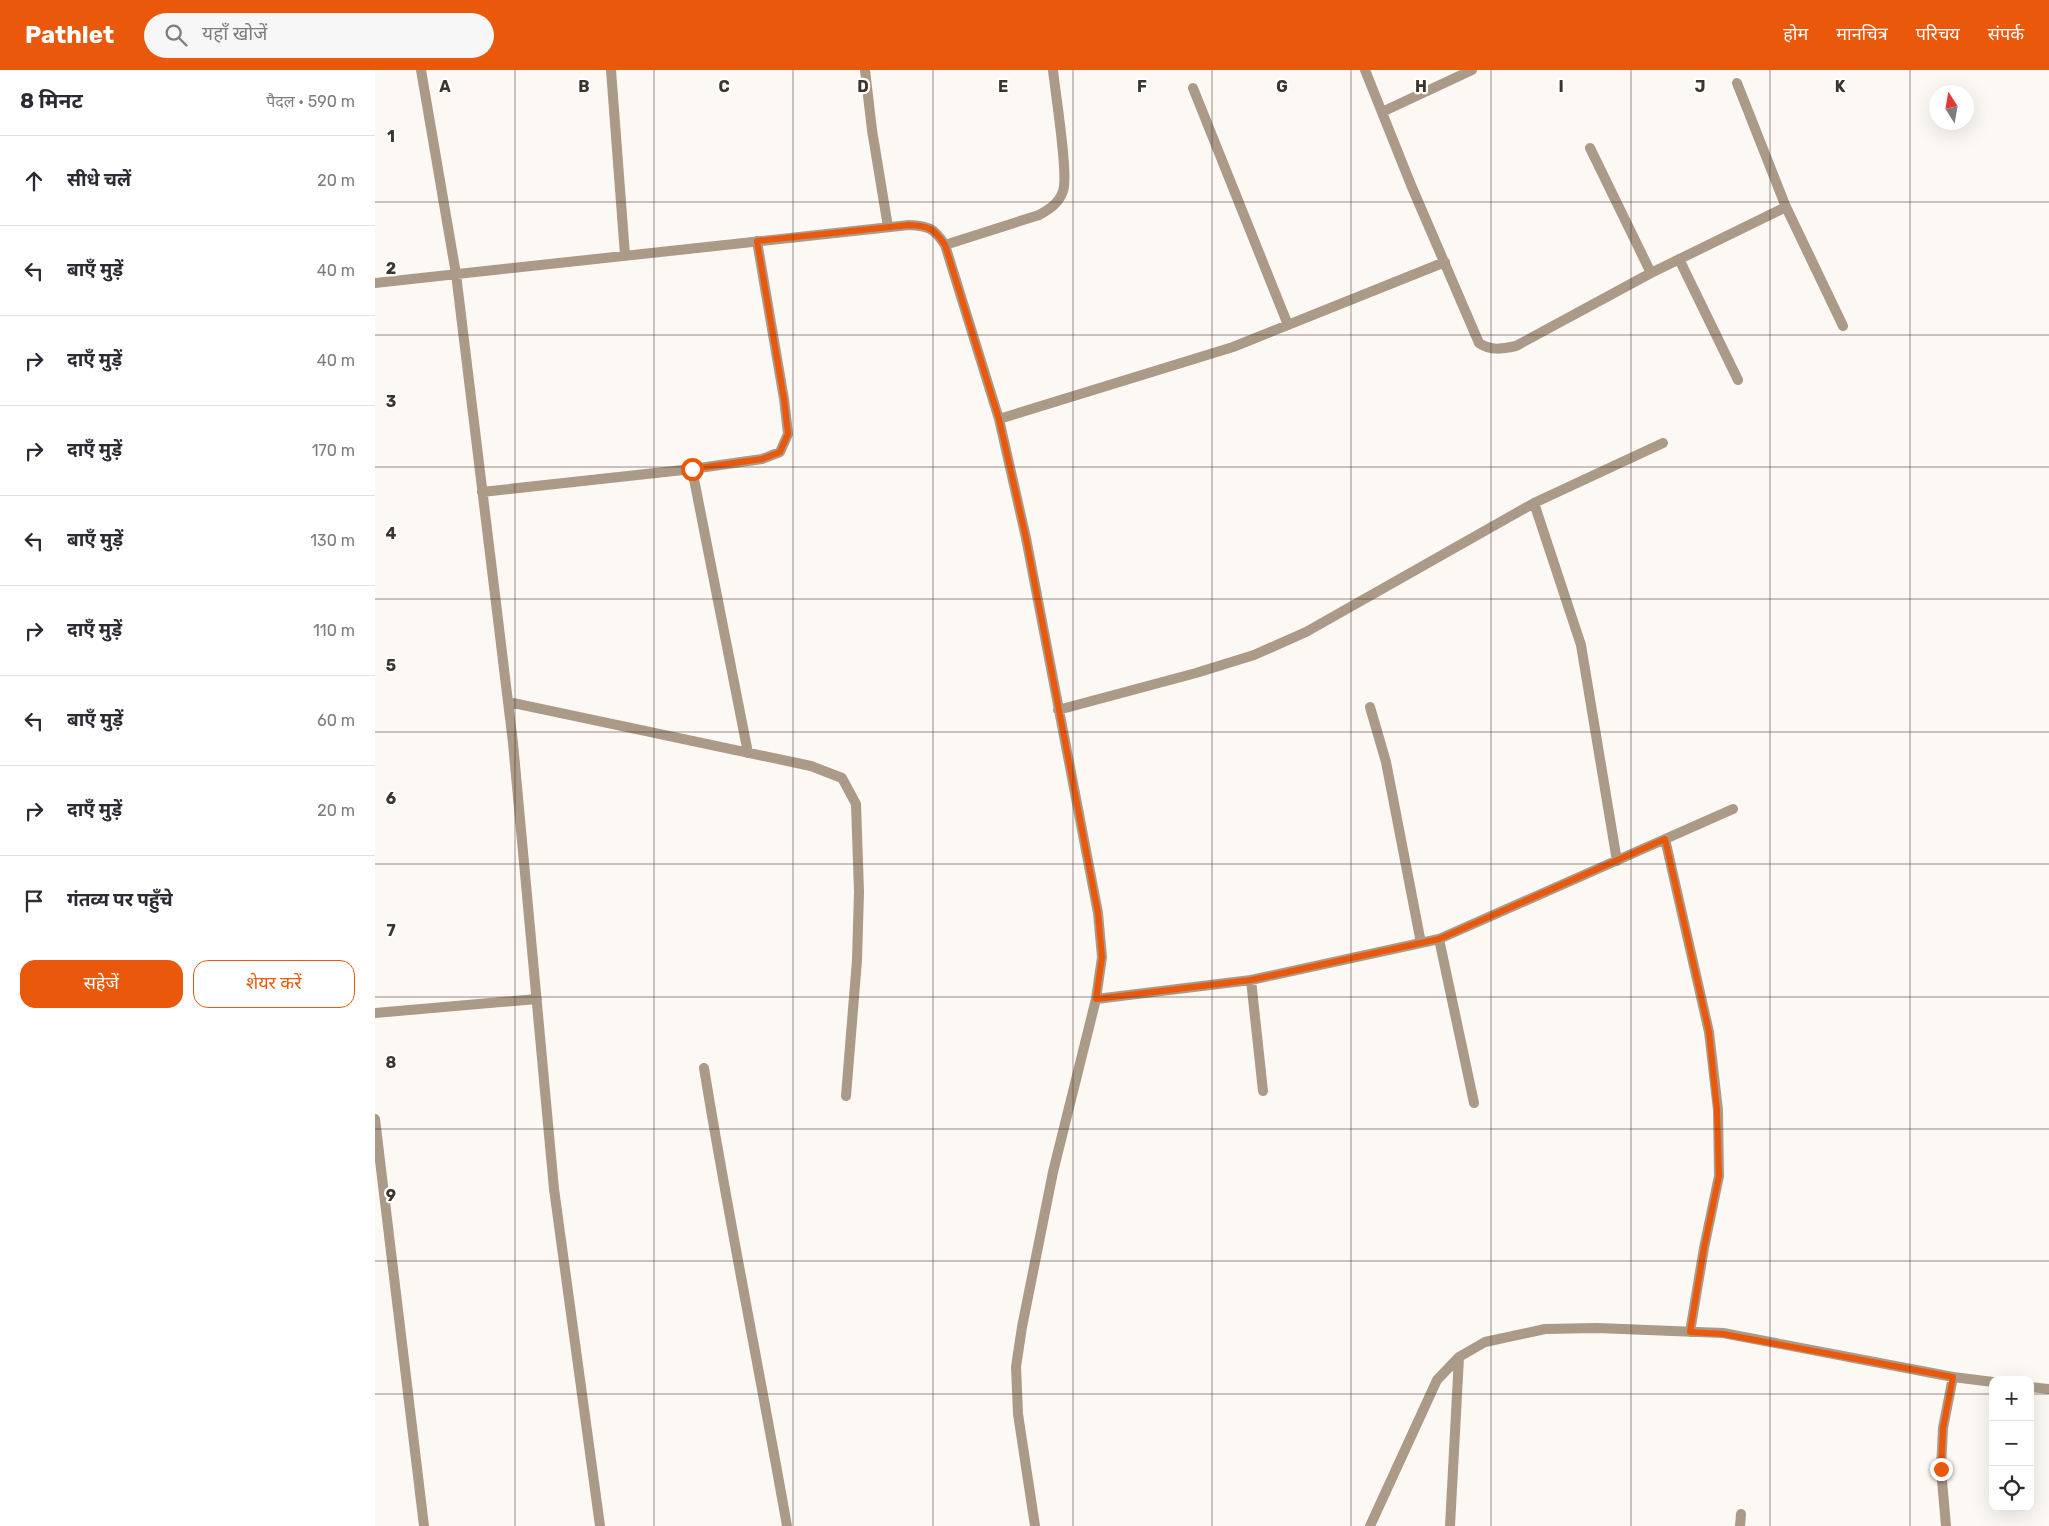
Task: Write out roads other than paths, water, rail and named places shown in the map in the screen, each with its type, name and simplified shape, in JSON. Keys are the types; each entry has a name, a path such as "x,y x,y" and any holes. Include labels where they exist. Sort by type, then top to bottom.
{"street":[{"path":"421,70 456,274 483,492 508,702 554,1189 600,1526"},
{"path":"611,70 625,256"},
{"path":"865,70 872,130 888,227"},
{"path":"945,245 1039,215 1053,207 1064,190 1053,70"},
{"path":"1365,70 1411,185 1479,343 1486,347 1501,350 1516,346 1651,273 1786,207"},
{"path":"1382,112 1472,70"},
{"path":"1737,83 1786,207 1843,326"},
{"path":"1193,88 1288,325"},
{"path":"1590,148 1651,273"},
{"path":"375,283 888,227 925,226 937,232 945,245 999,419 1026,538 1098,913 1102,957 1096,999 1053,1172 1022,1327 1016,1367 1017,1414 1035,1526"},
{"path":"483,492 692,469 762,459 780,452 788,434 784,399 757,241"},
{"path":"1679,259 1738,380"},
{"path":"999,419 1233,347 1445,262"},
{"path":"1058,710 1196,674 1307,632 1534,503 1663,443"},
{"path":"692,469 748,753"},
{"path":"1534,503 1581,645 1617,861"},
{"path":"508,702 811,766 842,778 856,804 859,892 857,960 846,1096"},
{"path":"1370,707 1390,779 1421,943"},
{"path":"1096,999 1251,980 1439,939 1733,809"},
{"path":"1665,839 1709,1032 1717,1110 1719,1176 1704,1248 1690,1332"},
{"path":"1439,939 1474,1104"},
{"path":"1251,980 1263,1091"},
{"path":"375,1012 537,999"},
{"path":"704,1068 729,1218 787,1526"},
{"path":"375,1119 424,1526"},
{"path":"1371,1526 1437,1380 1459,1357 1485,1342 1545,1329 1597,1328 1723,1334 1953,1377 1989,1382"},
{"path":"1450,1526 1459,1357"},
{"path":"1946,1526 1941,1469 1942,1444 1943,1428 1953,1377"},
{"path":"2034,1388 2049,1390"},
{"path":"1740,1526 1741,1514"}]}
